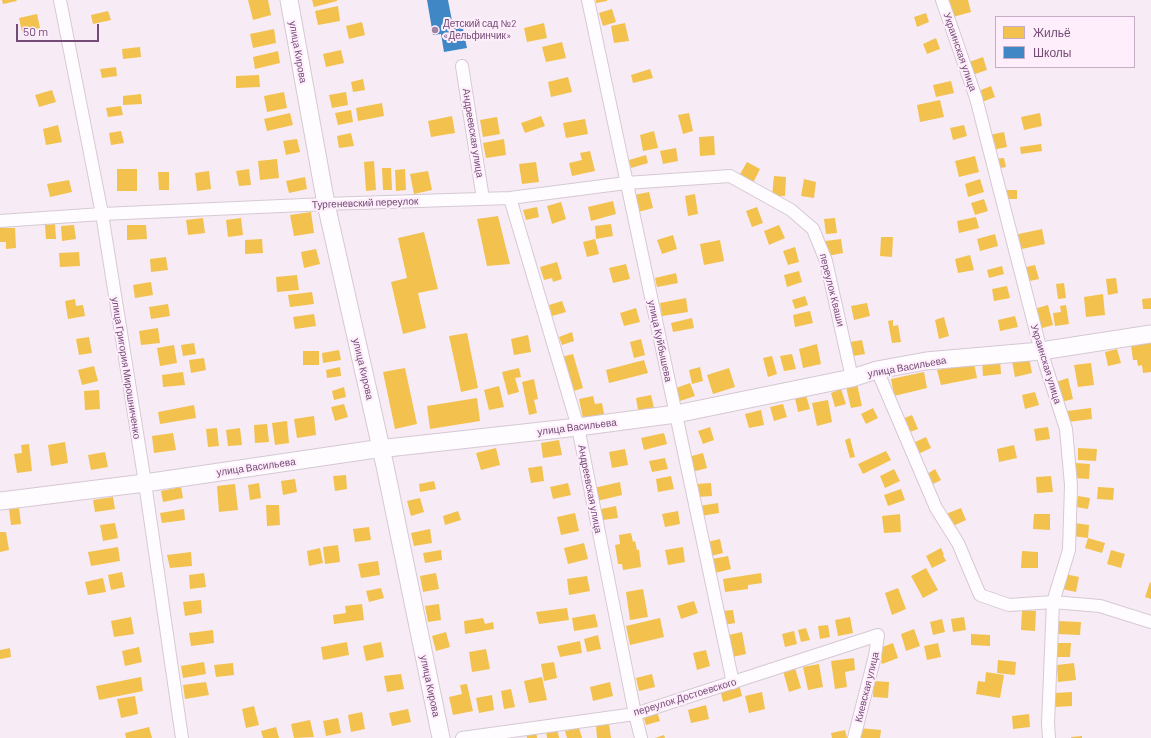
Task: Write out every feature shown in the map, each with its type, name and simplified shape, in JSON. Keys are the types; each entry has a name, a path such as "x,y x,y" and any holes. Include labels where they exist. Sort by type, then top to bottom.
{"street":[{"name":"улица Григория Мирошниченко","path":"60,0 102,214 145,483 182,738"},
{"name":"улица Кирова","path":"289,0 326,204 381,449 441,738"},
{"name":"улица Куйбышева","path":"588,0 733,683"},
{"name":"Украинская улица","path":"942,0 976,98 1041,351 1066,429 1071,485 1069,550 1053,602 1048,723 1050,738"},
{"name":"Андреевская улица","path":"462,66 483,199"},
{"name":"Тургеневский переулок","path":"0,221 102,214 326,204 510,198 626,183 730,176"},
{"name":"переулок Кваши","path":"730,176 791,210 813,229 826,261 852,378"},
{"name":"Андреевская улица","path":"510,198 578,427 641,738"},
{"name":"улица Васильева","path":"0,501 145,483 381,449 578,427 676,414 852,378 877,370 926,362 1041,351 1151,334"},
{"path":"877,370 936,508 958,543 980,595 1009,605 1053,602 1100,606 1151,622"},
{"name":"переулок Достоевского","path":"462,738 635,714 878,635"},
{"name":"Киевская улица","path":"854,738 875,656 878,635"}],"building: Жильё":[{"path":"2,0 16,0 17,1 3,4"},
{"path":"248,0 268,0 271,15 253,20"},
{"path":"312,0 337,0 337,1 314,7"},
{"path":"596,0 607,0 607,1 596,3"},
{"path":"948,0 968,0 971,12 953,17"},
{"path":"338,6 340,21 318,25 315,11"},
{"path":"612,9 616,22 603,26 599,13"},
{"path":"108,11 111,20 93,24 91,15"},
{"path":"926,13 929,22 917,27 914,17"},
{"path":"37,14 40,28 22,32 19,18"},
{"path":"362,22 365,35 349,39 346,26"},
{"path":"544,23 547,38 527,42 524,28"},
{"path":"625,23 629,41 614,43 611,26"},
{"path":"274,29 276,43 253,48 250,34"},
{"path":"936,38 940,49 927,54 923,44"},
{"path":"562,42 566,58 546,62 542,47"},
{"path":"140,47 141,57 123,59 122,49"},
{"path":"341,50 344,63 326,67 323,54"},
{"path":"278,51 280,63 255,69 253,57"},
{"path":"983,57 987,70 972,75 969,62"},
{"path":"116,67 117,76 102,78 100,69"},
{"path":"650,69 653,78 633,83 631,75"},
{"path":"259,75 260,87 236,88 236,76"},
{"path":"568,77 572,92 551,97 548,82"},
{"path":"363,79 365,90 353,92 351,82"},
{"path":"951,81 954,93 936,97 933,85"},
{"path":"991,86 995,97 982,102 981,90"},
{"path":"52,90 56,102 39,107 35,95"},
{"path":"284,92 287,108 267,112 264,96"},
{"path":"346,92 348,105 332,108 329,95"},
{"path":"141,94 142,104 123,105 123,96"},
{"path":"940,100 944,117 920,122 917,105"},
{"path":"382,103 384,116 358,121 356,108"},
{"path":"121,106 123,115 108,117 106,108"},
{"path":"351,110 353,122 338,125 335,113"},
{"path":"290,113 293,125 267,131 264,119"},
{"path":"689,113 693,131 683,134 678,115"},
{"path":"1040,113 1042,126 1024,130 1021,117"},
{"path":"452,116 455,133 431,137 428,121"},
{"path":"541,116 545,126 525,133 521,123"},
{"path":"497,117 500,134 483,137 480,120"},
{"path":"585,119 588,134 566,138 563,123"},
{"path":"58,125 62,142 46,145 43,129"},
{"path":"964,125 967,136 953,140 950,128"},
{"path":"121,131 124,143 111,145 109,133"},
{"path":"654,131 658,148 643,151 640,135"},
{"path":"1004,132 1007,147 992,150 989,135"},
{"path":"351,133 354,146 339,148 337,136"},
{"path":"714,136 715,155 700,156 699,137"},
{"path":"297,139 300,152 286,155 283,141"},
{"path":"504,139 506,155 486,158 483,143"},
{"path":"1041,144 1042,151 1021,154 1020,147"},
{"path":"676,148 678,161 663,164 660,151"},
{"path":"590,151 595,171 572,176 569,163 582,160 580,153"},
{"path":"646,155 648,163 631,168 629,160"},
{"path":"975,156 979,172 959,177 955,161"},
{"path":"1004,158 1006,167 996,169 994,159"},
{"path":"277,159 279,178 260,180 258,161"},
{"path":"374,161 376,190 366,191 364,162"},
{"path":"536,162 539,182 522,184 519,164"},
{"path":"747,162 760,169 753,183 739,176"},
{"path":"382,168 391,168 392,190 383,190"},
{"path":"117,169 137,169 137,191 117,191"},
{"path":"249,169 251,185 239,186 236,171"},
{"path":"405,169 406,190 396,191 395,170"},
{"path":"209,171 211,189 197,191 195,173"},
{"path":"428,171 432,190 414,194 410,174"},
{"path":"158,172 169,172 169,190 159,190"},
{"path":"774,176 786,177 785,196 772,196"},
{"path":"305,177 307,189 289,193 286,181"},
{"path":"804,179 816,182 814,198 801,196"},
{"path":"980,179 984,192 968,197 965,184"},
{"path":"69,180 72,192 50,197 47,184"},
{"path":"1003,190 1017,190 1017,199 1003,199"},
{"path":"649,192 653,208 638,212 634,195"},
{"path":"695,194 698,214 688,216 685,196"},
{"path":"984,199 988,211 975,215 971,203"},
{"path":"613,201 616,214 591,221 588,207"},
{"path":"561,202 566,219 552,224 547,206"},
{"path":"537,207 539,217 526,220 523,210"},
{"path":"757,207 763,223 752,227 746,211"},
{"path":"311,212 314,233 294,236 290,215"},
{"path":"498,216 510,264 487,266 477,219"},
{"path":"976,217 979,228 959,233 957,221"},
{"path":"203,218 205,233 188,235 186,220"},
{"path":"241,218 243,235 228,237 226,220"},
{"path":"835,218 837,233 826,234 824,219"},
{"path":"55,224 56,239 46,239 45,225"},
{"path":"611,224 613,236 596,239 595,226"},
{"path":"74,225 76,239 62,241 61,226"},
{"path":"127,225 146,225 147,239 127,240"},
{"path":"779,225 785,238 769,245 764,231"},
{"path":"0,228 15,228 16,248 6,249 6,242 0,242"},
{"path":"1042,229 1045,244 1017,250 1014,235"},
{"path":"424,232 438,289 418,293 426,328 403,334 391,282 407,278 398,238"},
{"path":"995,234 998,246 980,251 977,239"},
{"path":"673,235 677,249 662,254 657,240"},
{"path":"881,237 893,237 892,257 880,256"},
{"path":"262,239 263,253 245,254 245,240"},
{"path":"595,239 599,254 587,257 583,242"},
{"path":"841,239 843,253 827,256 825,241"},
{"path":"720,240 724,261 704,265 700,244"},
{"path":"795,247 799,262 788,265 783,251"},
{"path":"316,249 320,264 304,268 301,252"},
{"path":"79,252 80,266 60,267 59,253"},
{"path":"970,255 974,270 958,273 955,259"},
{"path":"166,257 168,270 151,272 150,259"},
{"path":"557,262 562,279 553,282 552,278 544,280 540,267"},
{"path":"626,264 630,279 613,283 609,268"},
{"path":"1035,265 1039,279 1025,282 1022,268"},
{"path":"1002,266 1004,274 989,278 987,270"},
{"path":"799,271 802,282 787,287 784,275"},
{"path":"676,273 678,283 657,287 655,278"},
{"path":"297,275 299,290 277,292 276,277"},
{"path":"1116,278 1118,293 1108,295 1106,279"},
{"path":"151,282 153,295 135,298 133,285"},
{"path":"1064,283 1066,298 1058,299 1056,284"},
{"path":"1007,286 1010,298 994,301 992,289"},
{"path":"312,292 314,304 290,307 288,295"},
{"path":"1103,294 1105,315 1086,317 1084,297"},
{"path":"805,296 808,305 795,309 792,300"},
{"path":"686,298 688,312 662,316 660,303"},
{"path":"1151,298 1151,309 1143,309 1142,299"},
{"path":"75,299 76,306 83,305 85,316 68,319 65,301"},
{"path":"562,301 566,312 552,316 549,305"},
{"path":"867,303 870,316 854,320 851,306"},
{"path":"168,304 170,316 151,319 149,307"},
{"path":"1048,305 1053,325 1039,329 1034,309"},
{"path":"1066,305 1069,324 1055,326 1053,313 1061,312 1060,306"},
{"path":"636,308 640,322 624,326 620,313"},
{"path":"810,311 813,323 795,327 793,315"},
{"path":"314,314 316,326 295,329 293,317"},
{"path":"1015,316 1018,327 1000,331 998,320"},
{"path":"944,317 949,336 939,339 935,320"},
{"path":"692,318 694,328 673,332 671,323"},
{"path":"893,320 893,326 898,325 901,342 892,343 888,321"},
{"path":"158,328 160,343 141,345 139,331"},
{"path":"572,332 574,341 562,345 559,337"},
{"path":"467,333 478,388 461,392 449,336"},
{"path":"528,335 531,352 514,355 511,339"},
{"path":"89,337 92,353 79,355 76,339"},
{"path":"1130,338 1151,340 1151,372 1143,373 1142,365 1138,366 1137,360 1133,360"},
{"path":"641,339 645,355 634,358 630,342"},
{"path":"862,340 865,354 853,356 850,342"},
{"path":"194,343 196,354 183,356 181,345"},
{"path":"817,344 821,364 803,368 799,349"},
{"path":"174,345 177,363 160,366 157,348"},
{"path":"1117,349 1121,363 1108,366 1105,352"},
{"path":"339,350 341,360 323,363 322,353"},
{"path":"303,351 319,351 319,365 303,365"},
{"path":"573,354 583,388 571,392 561,357"},
{"path":"792,354 796,369 784,371 780,356"},
{"path":"772,356 777,374 768,377 763,358"},
{"path":"204,358 206,370 191,373 189,360"},
{"path":"1029,358 1032,373 1015,377 1012,361"},
{"path":"1000,359 1001,374 983,376 982,361"},
{"path":"644,360 648,373 609,383 606,370"},
{"path":"974,363 977,378 941,385 937,370"},
{"path":"1091,363 1094,385 1078,387 1074,365"},
{"path":"94,366 98,381 82,385 78,370"},
{"path":"340,367 341,376 327,378 326,370"},
{"path":"700,367 703,381 692,384 689,370"},
{"path":"405,368 417,424 395,429 383,372"},
{"path":"519,368 521,377 515,378 519,392 508,395 502,372"},
{"path":"729,368 735,387 713,394 707,375"},
{"path":"183,372 185,385 163,387 162,375"},
{"path":"924,372 927,388 894,396 891,379"},
{"path":"1068,378 1073,399 1061,402 1056,382"},
{"path":"534,379 538,399 534,400 537,413 529,415 522,382"},
{"path":"690,383 695,396 680,401 676,388"},
{"path":"857,384 862,406 851,408 846,387"},
{"path":"499,386 504,407 489,410 484,390"},
{"path":"344,387 346,397 334,400 332,391"},
{"path":"841,389 846,404 835,407 831,393"},
{"path":"99,390 100,409 85,410 84,391"},
{"path":"1035,392 1039,405 1025,409 1022,395"},
{"path":"651,395 654,408 638,410 636,398"},
{"path":"806,395 810,409 798,412 795,398"},
{"path":"593,396 595,404 602,403 604,414 583,418 579,399"},
{"path":"477,398 480,421 430,429 427,406"},
{"path":"828,400 832,422 817,426 812,403"},
{"path":"344,404 348,417 335,421 331,407"},
{"path":"783,404 787,417 774,421 770,407"},
{"path":"194,405 196,418 160,424 158,412"},
{"path":"873,408 878,418 866,424 861,414"},
{"path":"1091,408 1092,419 1068,422 1067,411"},
{"path":"761,410 764,425 749,428 745,414"},
{"path":"912,415 918,429 907,433 902,419"},
{"path":"314,416 316,435 297,438 294,419"},
{"path":"287,421 289,443 275,445 272,423"},
{"path":"267,424 269,442 255,443 254,425"},
{"path":"710,427 714,440 703,444 698,431"},
{"path":"1048,427 1050,439 1036,441 1034,429"},
{"path":"217,428 219,446 208,447 206,429"},
{"path":"240,428 242,445 228,446 226,430"},
{"path":"173,433 176,450 154,453 152,436"},
{"path":"664,433 667,444 644,450 641,438"},
{"path":"926,437 931,448 918,454 913,443"},
{"path":"850,438 855,457 850,458 845,440"},
{"path":"559,440 562,455 543,458 541,443"},
{"path":"65,442 68,463 51,466 48,445"},
{"path":"29,444 32,471 17,473 14,454 22,453 21,445"},
{"path":"1014,445 1017,458 999,462 997,449"},
{"path":"496,448 500,465 481,470 476,453"},
{"path":"1078,448 1097,449 1096,461 1078,460"},
{"path":"625,449 628,465 612,468 609,452"},
{"path":"886,451 891,460 863,474 858,464"},
{"path":"105,452 108,467 91,470 88,455"},
{"path":"703,453 707,468 692,472 688,457"},
{"path":"665,458 668,469 652,472 649,461"},
{"path":"1075,463 1090,464 1089,479 1074,478"},
{"path":"542,466 544,481 531,483 528,468"},
{"path":"894,469 900,481 885,488 880,476"},
{"path":"935,469 941,480 929,486 924,476"},
{"path":"346,475 347,489 335,491 333,476"},
{"path":"671,476 674,489 658,492 656,479"},
{"path":"1051,476 1053,492 1037,493 1036,477"},
{"path":"295,479 297,492 283,495 281,481"},
{"path":"434,481 436,489 420,492 419,484"},
{"path":"620,482 622,495 597,501 594,488"},
{"path":"259,483 261,498 250,500 248,485"},
{"path":"568,483 571,495 553,499 550,487"},
{"path":"711,483 712,496 697,497 696,484"},
{"path":"235,484 238,510 219,512 217,486"},
{"path":"181,487 183,498 163,502 161,491"},
{"path":"1098,487 1114,488 1113,500 1097,499"},
{"path":"901,489 905,500 888,506 884,495"},
{"path":"1078,496 1090,498 1088,509 1076,507"},
{"path":"113,497 115,509 95,512 93,500"},
{"path":"420,498 424,512 411,516 407,501"},
{"path":"718,503 719,513 701,516 699,506"},
{"path":"266,505 279,505 280,525 267,526"},
{"path":"616,506 618,518 603,520 601,509"},
{"path":"19,508 21,524 11,525 9,509"},
{"path":"961,508 966,520 951,527 946,514"},
{"path":"184,509 185,520 162,523 160,513"},
{"path":"458,511 461,520 445,525 443,516"},
{"path":"678,511 680,524 665,527 662,514"},
{"path":"575,513 579,531 561,535 557,517"},
{"path":"900,514 901,532 884,533 882,516"},
{"path":"1034,514 1050,514 1050,530 1033,529"},
{"path":"115,523 118,538 103,541 100,525"},
{"path":"1074,523 1089,525 1088,538 1072,536"},
{"path":"369,527 371,540 355,542 353,529"},
{"path":"430,529 432,543 414,546 411,533"},
{"path":"0,532 6,532 9,550 0,552"},
{"path":"631,533 633,542 635,541 637,550 639,550 641,567 623,570 622,564 618,564 615,545 620,544 619,535"},
{"path":"1088,538 1105,543 1102,553 1085,548"},
{"path":"720,539 723,553 707,557 703,543"},
{"path":"584,543 588,559 568,564 564,548"},
{"path":"338,545 340,562 325,564 323,547"},
{"path":"118,547 120,561 91,566 88,552"},
{"path":"683,547 685,562 668,565 665,550"},
{"path":"320,548 323,563 309,566 307,551"},
{"path":"941,548 946,561 932,568 926,556"},
{"path":"441,550 442,560 425,563 423,553"},
{"path":"1111,550 1125,554 1121,568 1107,564"},
{"path":"1022,551 1038,552 1038,568 1021,568"},
{"path":"191,552 192,566 170,568 167,555"},
{"path":"728,556 731,569 715,573 712,559"},
{"path":"378,561 380,575 361,578 358,564"},
{"path":"926,568 938,590 923,598 911,576"},
{"path":"122,572 125,587 111,590 108,575"},
{"path":"204,573 206,587 190,589 189,575"},
{"path":"436,573 439,589 423,592 420,576"},
{"path":"761,573 762,583 748,585 748,589 725,592 723,579"},
{"path":"1065,574 1079,577 1076,592 1062,589"},
{"path":"587,576 590,591 569,595 567,579"},
{"path":"103,578 106,592 88,595 85,582"},
{"path":"1150,582 1151,583 1151,599 1145,597"},
{"path":"381,588 384,598 369,602 366,591"},
{"path":"898,588 906,609 892,615 885,593"},
{"path":"643,589 648,617 630,620 626,592"},
{"path":"201,600 202,613 185,616 183,602"},
{"path":"694,601 698,613 681,619 677,606"},
{"path":"362,604 364,620 334,624 333,615 346,613 345,606"},
{"path":"439,604 441,620 428,622 425,606"},
{"path":"567,608 569,620 539,624 536,612"},
{"path":"733,610 735,623 724,625 722,611"},
{"path":"1022,610 1036,611 1035,631 1021,630"},
{"path":"595,614 598,627 574,631 572,618"},
{"path":"131,617 134,634 114,637 111,621"},
{"path":"850,617 853,633 838,636 835,620"},
{"path":"964,617 966,630 953,632 951,619"},
{"path":"483,618 485,624 493,622 494,629 465,634 464,621"},
{"path":"660,618 664,637 630,645 626,626"},
{"path":"942,619 945,632 933,635 930,622"},
{"path":"1057,621 1081,622 1080,635 1057,634"},
{"path":"828,625 830,637 820,639 818,626"},
{"path":"806,628 810,640 801,642 798,630"},
{"path":"914,629 920,646 906,651 901,634"},
{"path":"213,630 214,643 191,646 189,633"},
{"path":"794,631 797,644 785,647 782,634"},
{"path":"446,632 450,647 436,651 432,636"},
{"path":"742,632 746,654 728,658 724,636"},
{"path":"971,634 990,635 990,646 971,645"},
{"path":"598,635 601,649 587,652 584,639"},
{"path":"580,641 582,653 560,657 557,646"},
{"path":"347,642 349,655 323,660 321,647"},
{"path":"381,642 384,657 366,661 363,646"},
{"path":"893,643 898,658 882,664 877,649"},
{"path":"938,643 941,657 927,660 924,646"},
{"path":"1057,643 1071,643 1070,657 1057,657"},
{"path":"139,647 142,662 125,666 122,651"},
{"path":"10,648 11,657 0,659 0,650"},
{"path":"486,649 490,669 472,672 469,652"},
{"path":"706,650 710,666 697,670 693,653"},
{"path":"854,658 855,670 845,672 847,687 835,689 831,661"},
{"path":"998,660 1016,662 1015,675 997,673"},
{"path":"204,662 206,674 183,678 181,666"},
{"path":"554,662 557,678 544,681 541,664"},
{"path":"233,663 234,675 216,677 214,665"},
{"path":"1074,663 1076,680 1058,682 1057,665"},
{"path":"819,664 823,687 808,690 803,667"},
{"path":"795,668 801,688 789,692 783,671"},
{"path":"986,672 1004,675 1000,698 976,694 978,681 985,682"},
{"path":"401,674 404,689 387,692 384,676"},
{"path":"652,674 655,687 639,691 636,678"},
{"path":"141,677 143,691 99,700 96,686"},
{"path":"542,677 547,700 529,703 524,681"},
{"path":"874,681 889,682 888,698 873,697"},
{"path":"206,682 209,695 185,699 183,685"},
{"path":"610,682 613,696 593,701 590,687"},
{"path":"467,684 473,711 453,715 449,697 462,694 460,685"},
{"path":"739,684 742,696 723,702 720,689"},
{"path":"511,689 515,707 504,709 501,691"},
{"path":"762,692 765,709 749,713 745,696"},
{"path":"1072,692 1072,706 1055,707 1054,693"},
{"path":"492,695 494,710 479,713 476,698"},
{"path":"135,696 138,714 121,718 117,699"},
{"path":"706,705 709,719 691,723 688,710"},
{"path":"254,706 259,725 246,728 242,709"},
{"path":"408,709 411,722 392,726 389,713"},
{"path":"657,711 660,721 646,725 643,715"},
{"path":"362,712 365,729 351,732 348,715"},
{"path":"1029,714 1030,727 1013,729 1012,716"},
{"path":"338,718 341,733 326,736 323,721"},
{"path":"310,720 314,737 294,738 291,724"},
{"path":"609,724 611,738 597,738 596,726"},
{"path":"149,727 152,738 126,738 125,733"},
{"path":"276,727 279,738 263,738 261,731"},
{"path":"557,728 559,738 547,738 546,731"},
{"path":"579,728 582,738 567,738 565,731"},
{"path":"859,728 881,730 880,738 858,738"},
{"path":"845,730 847,738 832,738 831,733"},
{"path":"536,731 537,738 527,738 526,733"},
{"path":"664,735 665,738 655,738"},
{"path":"1082,736 1082,738 1071,738 1071,737"}],"building: Школы":[{"path":"427,0 448,0 453,26 462,24 467,48 444,52 441,34 433,35"}],"place":[{"name":"Детский сад №2 «Дельфинчик»","path":"435,30"}]}
